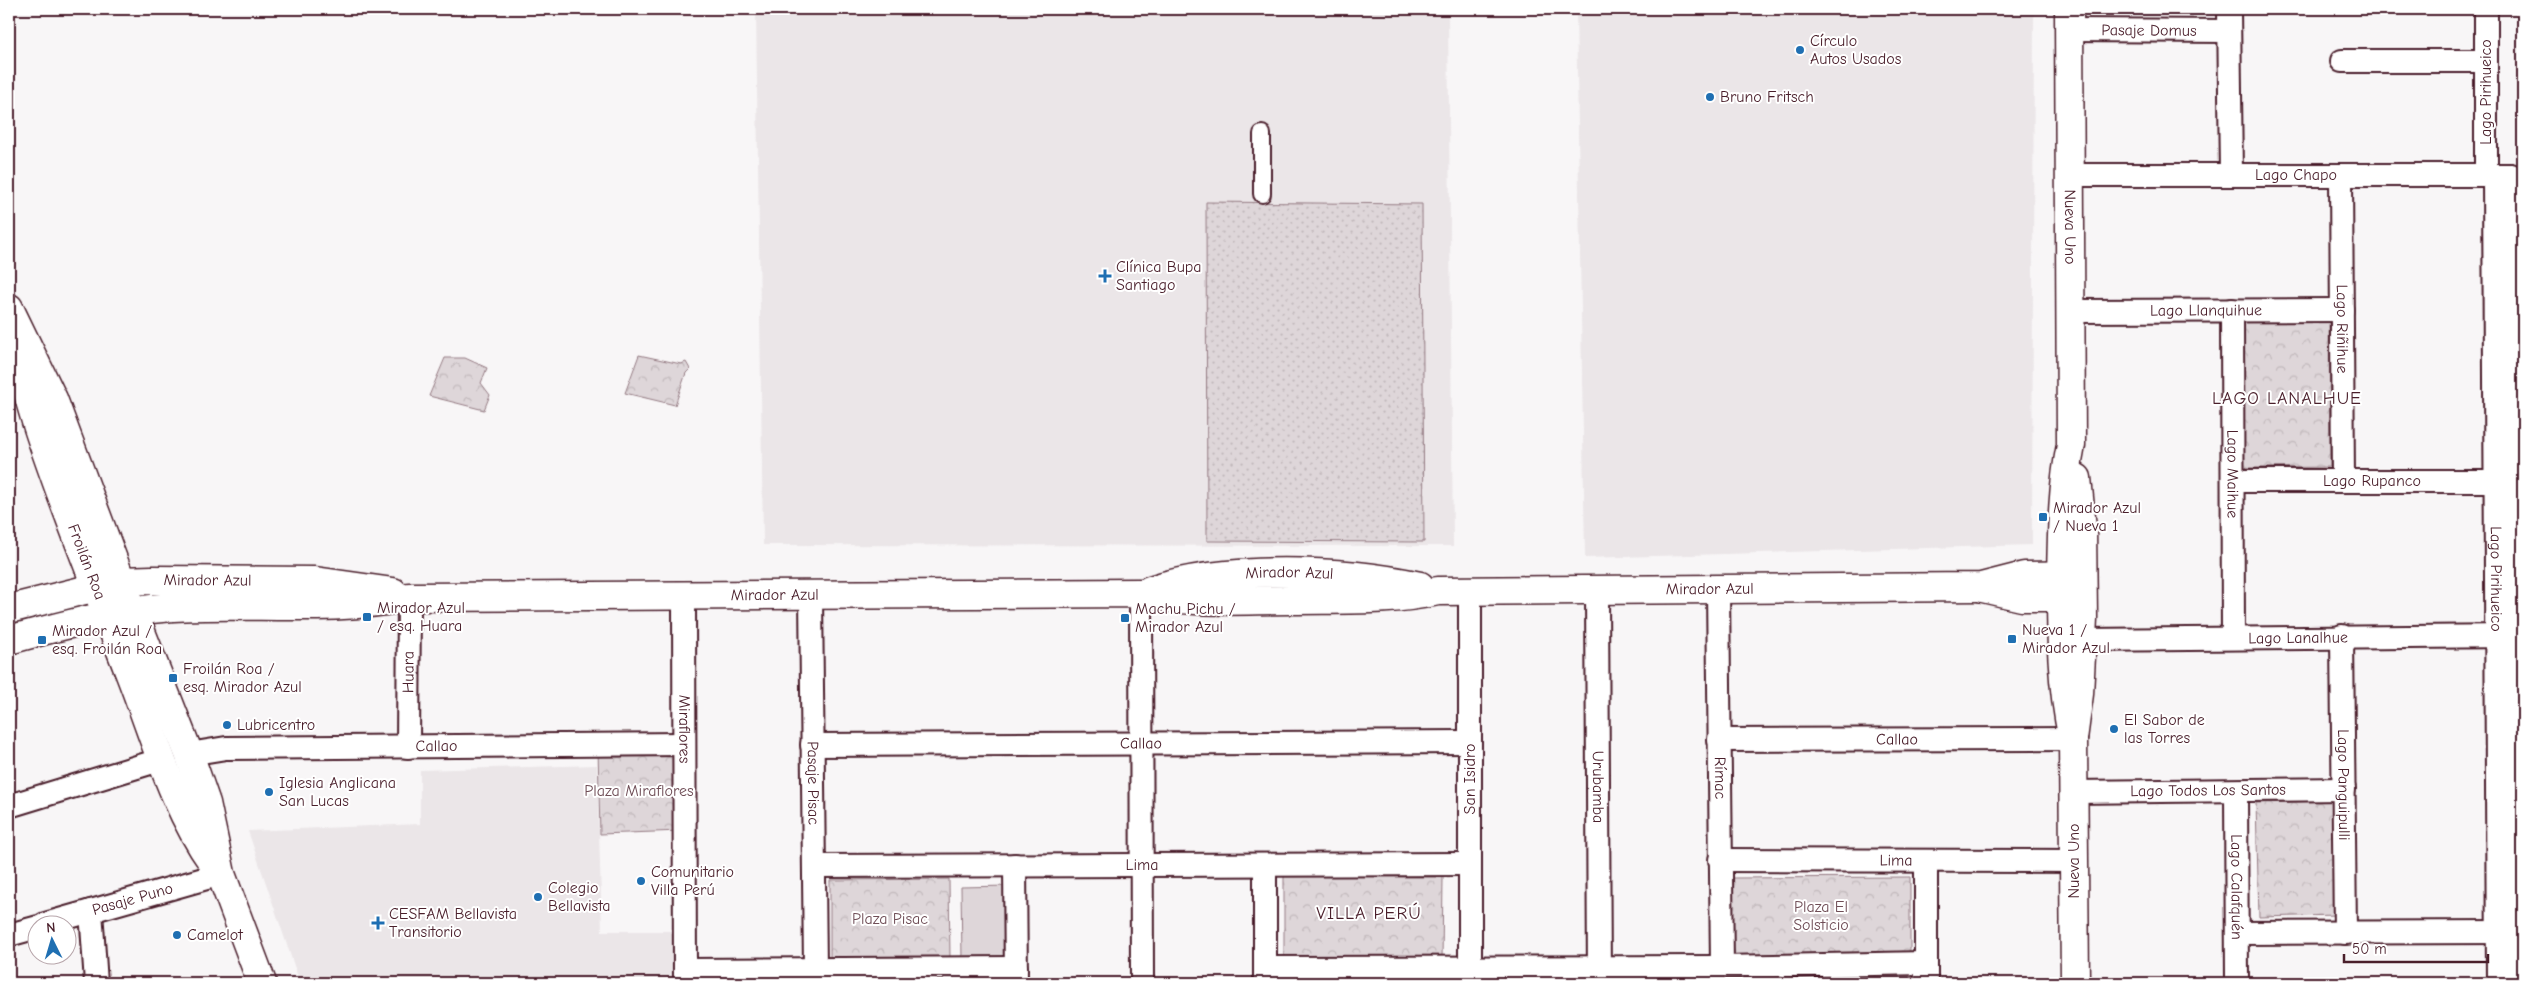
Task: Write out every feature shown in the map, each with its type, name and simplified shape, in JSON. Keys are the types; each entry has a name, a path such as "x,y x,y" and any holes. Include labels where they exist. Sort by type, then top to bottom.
{"street":[{"path":"2229,9 2230,175"},
{"name":"Lago Pirihueico","path":"2486,9 2486,61 2503,175 2506,932 2514,983"},
{"name":"Pasaje Domus","path":"2069,20 2230,32"},
{"name":"Nueva Uno","path":"2069,20 2071,445 2080,505 2062,677 2073,739"},
{"path":"2342,61 2486,61"},
{"path":"1262,134 1262,194"},
{"name":"Lago Chapo","path":"2070,175 2503,175"},
{"name":"Lago Riñihue","path":"2341,175 2343,481"},
{"name":"Lago Maihue","path":"2232,310 2233,638"},
{"name":"Lago Llanquihue","path":"2071,311 2342,310"},
{"name":"Froilán Roa","path":"11,315 53,399 108,584 107,615 189,823 221,874"},
{"name":"Lago Rupanco","path":"2233,481 2504,481"},
{"name":"Mirador Azul","path":"9,609 108,584 200,579 314,581 377,588 409,598"},
{"name":"Froilán Roa","path":"108,584 134,610 189,754 206,804 221,874 262,983"},
{"name":"Nueva Uno","path":"2072,586 2083,640 2073,739 2074,983"},
{"name":"Mirador Azul","path":"9,640 134,610 188,607 360,605 409,598 1140,593 1180,600 1376,599 1409,597 1438,591 1981,588 2022,597 2072,586"},
{"name":"Urubamba","path":"1597,589 1599,975"},
{"name":"Rímac","path":"1718,589 1722,967"},
{"name":"San Isidro","path":"1470,591 1470,968"},
{"path":"1140,593 1142,983"},
{"name":"Miraflores","path":"684,595 685,976"},
{"name":"Pasaje Pisac","path":"811,595 814,969"},
{"name":"Huara","path":"408,746 409,598"},
{"name":"Lago Lanalhue","path":"2083,640 2342,636 2504,636"},
{"name":"Lago Panguipulli","path":"2342,636 2345,933"},
{"name":"Callao","path":"1719,740 2073,739"},
{"name":"Callao","path":"812,745 1470,742"},
{"name":"Callao","path":"189,754 221,748 684,744"},
{"path":"9,806 163,759"},
{"name":"Lago Todos Los Santos","path":"2074,792 2344,790"},
{"name":"Lago Calafquén","path":"2236,791 2237,983"},
{"name":"Lima","path":"1720,860 2074,861"},
{"path":"1265,865 1265,976 1470,968 1599,975 1722,967 1926,973 1926,861"},
{"name":"Lima","path":"814,866 1470,864"},
{"path":"685,976 814,969 1016,975 1015,865"},
{"name":"Pasaje Puno","path":"78,915 221,874"},
{"path":"91,911 96,983"},
{"path":"9,935 28,930"},
{"path":"2237,934 2506,932"},
{"name":"Lago Pirihueico","path":"2498,983 2506,932"}],"shaded area":[{"name":"Clínica Bupa Santiago","path":"756,9 1448,9 1453,546 763,545"},
{"path":"1576,9 2034,9 2032,545 1585,558"},
{"name":"CESFAM Bellavista Transitorio","path":"597,765 602,931 681,931 681,983 300,983 248,831 420,824 420,770"}],"green space":[{"path":"1206,202 1422,204 1424,542 1207,541"},
{"path":"2243,315 2329,315 2330,467 2244,468"},
{"path":"639,355 681,364 686,362 690,369 686,373 675,405 625,393"},
{"path":"445,358 465,358 487,368 481,383 490,395 484,410 429,396"},
{"name":"Plaza Miraflores","path":"680,748 681,831 600,834 598,749"},
{"path":"2334,801 2337,915 2259,917 2256,803"},
{"path":"1284,876 1443,877 1442,961 1284,961"},
{"name":"Plaza El Solsticio","path":"1910,877 1910,955 1733,955 1733,878"},
{"name":"Plaza Pisac","path":"949,879 950,959 830,959 830,880"},
{"path":"1008,886 1008,958 962,959 961,887"}],"place":[{"name":"Círculo Autos Usados","path":"1800,50"},
{"name":"Bruno Fritsch","path":"1710,97"},
{"name":"Clínica Bupa Santiago","path":"1105,276"},
{"name":"Mirador Azul / Nueva 1","path":"2043,517"},
{"name":"Mirador Azul / esq. Huara","path":"367,617"},
{"name":"Machu Pichu / Mirador Azul","path":"1125,618"},
{"name":"Nueva 1 / Mirador Azul","path":"2012,639"},
{"name":"Mirador Azul / esq. Froilán Roa","path":"42,640"},
{"name":"Froilán Roa / esq. Mirador Azul","path":"173,678"},
{"name":"Lubricentro","path":"227,725"},
{"name":"El Sabor de las Torres","path":"2114,729"},
{"name":"Iglesia Anglicana San Lucas","path":"269,792"},
{"name":"Comunitario Villa Perú","path":"641,881"},
{"name":"Colegio Bellavista","path":"538,897"},
{"name":"CESFAM Bellavista Transitorio","path":"378,923"},
{"name":"Camelot","path":"177,935"}],"district":[{"name":"LAGO LANALHUE","path":"2287,398"},
{"name":"VILLA PERÚ","path":"1369,913"}]}
